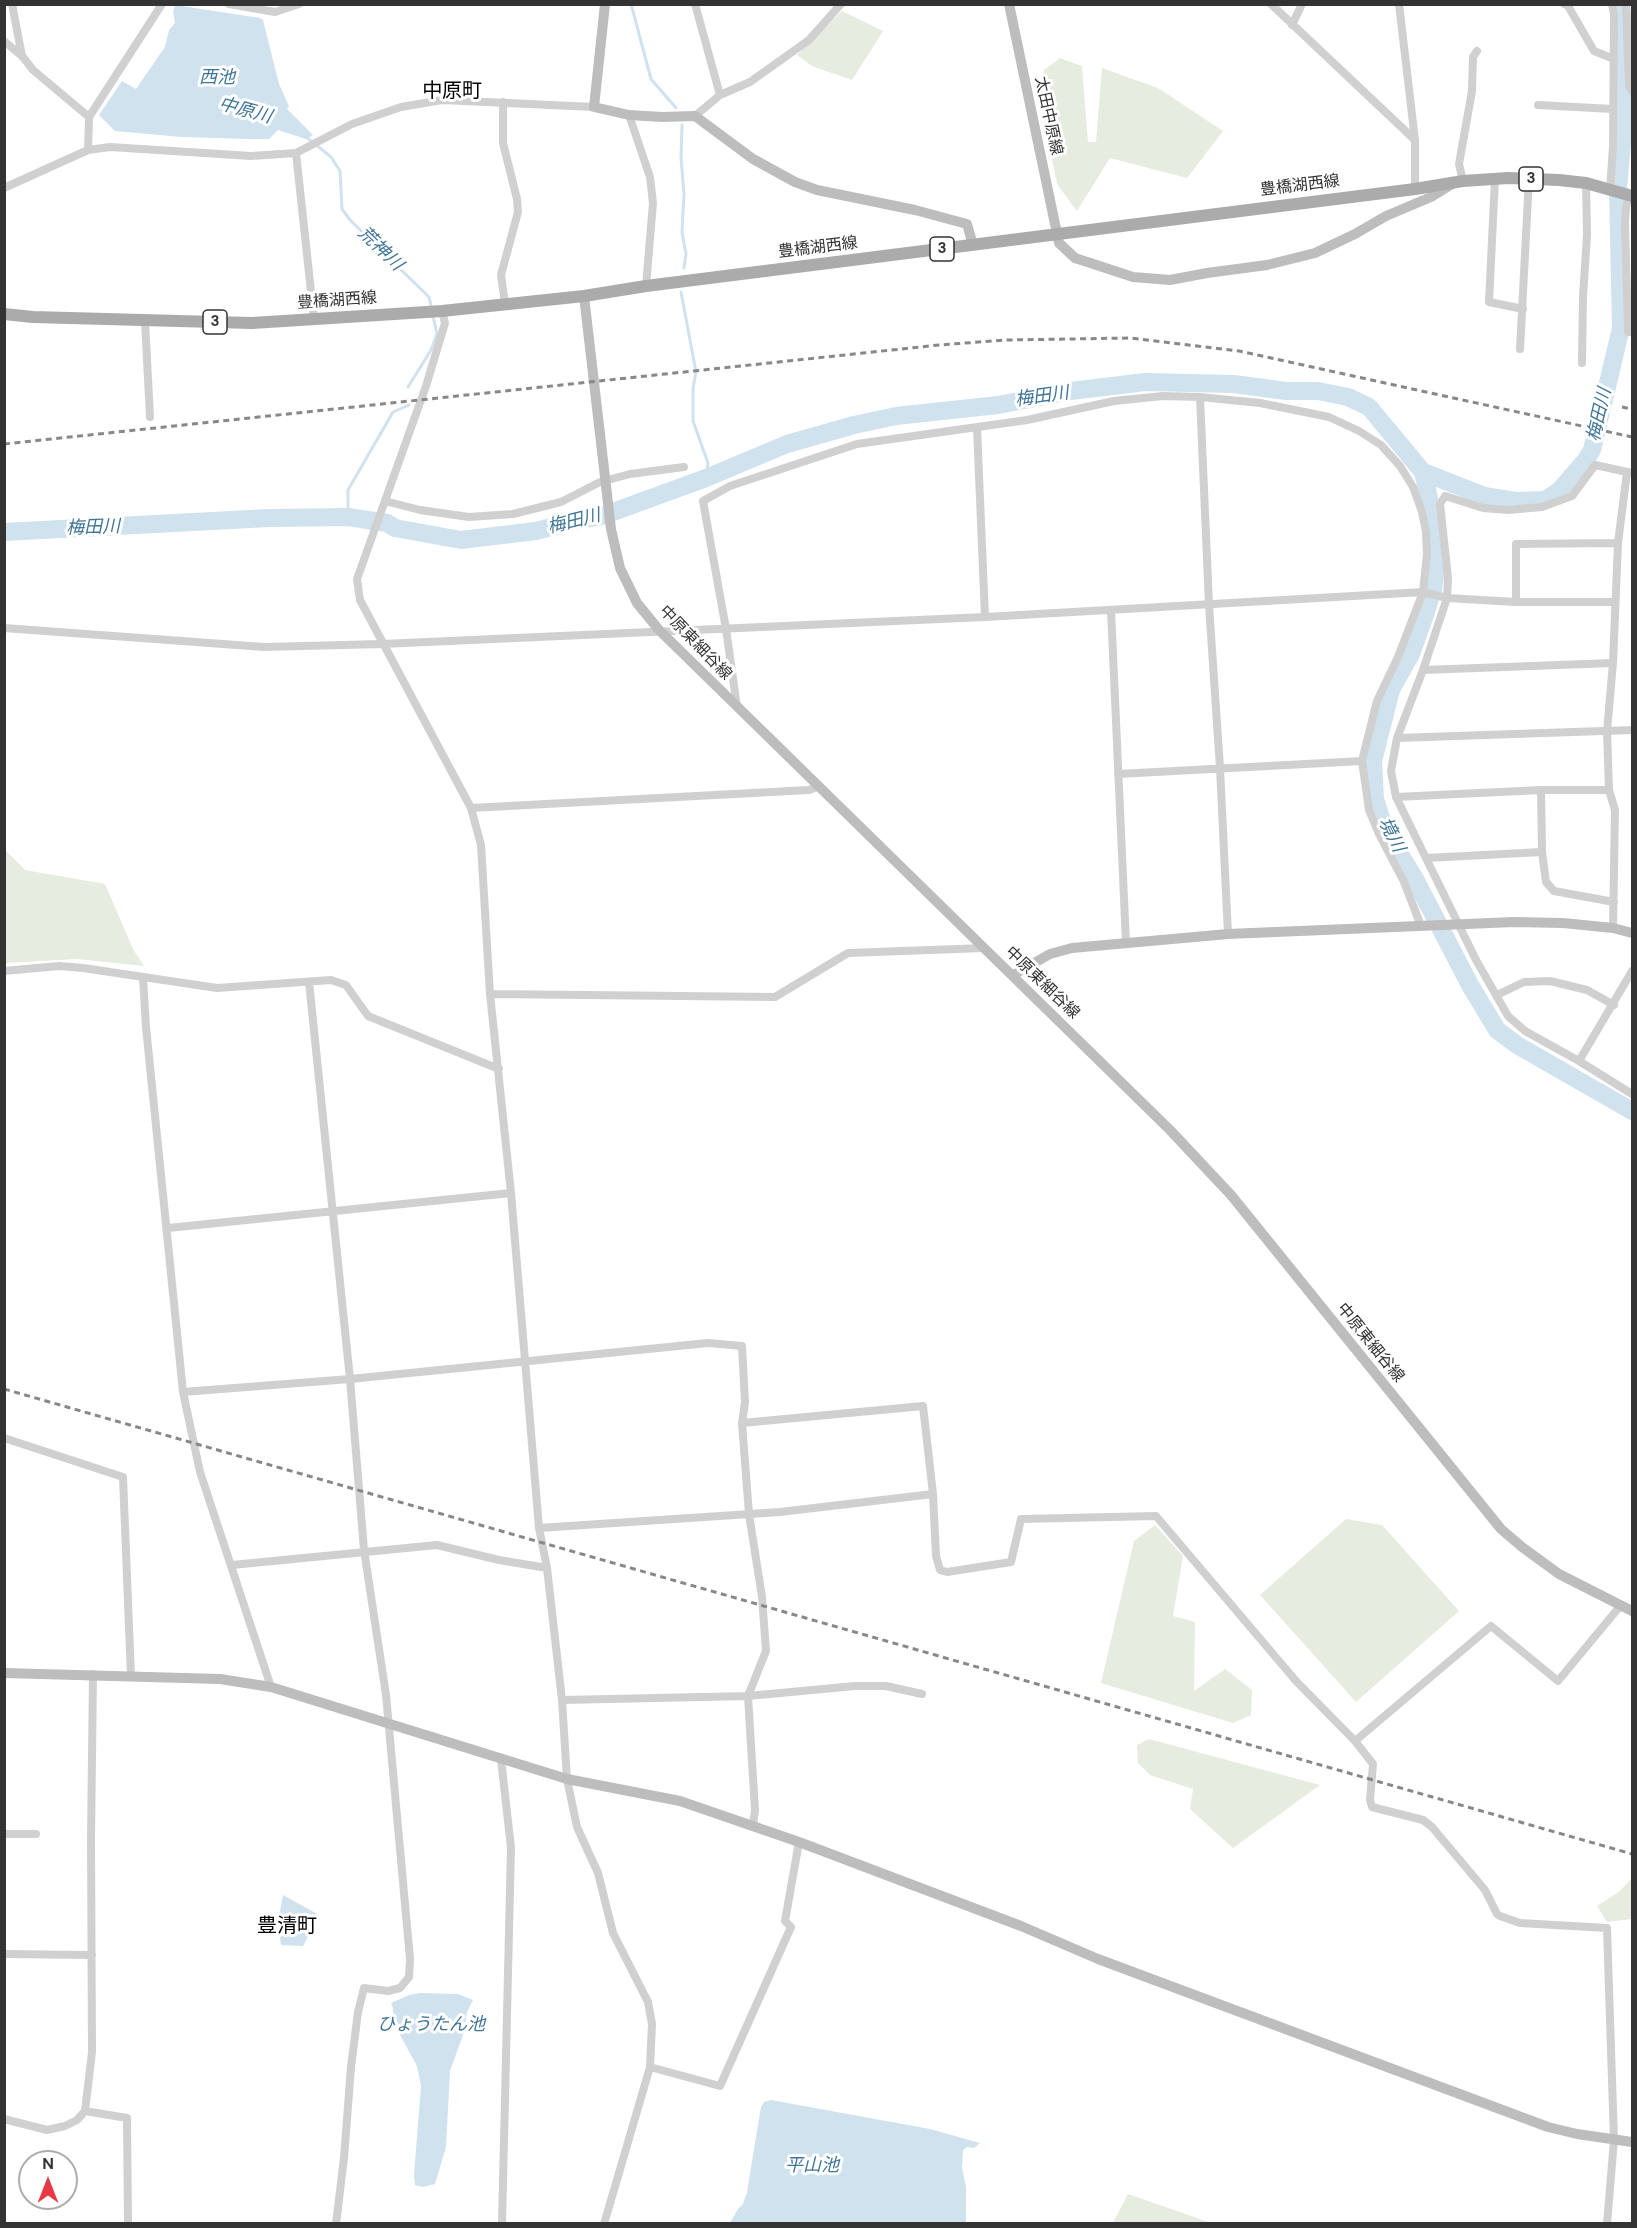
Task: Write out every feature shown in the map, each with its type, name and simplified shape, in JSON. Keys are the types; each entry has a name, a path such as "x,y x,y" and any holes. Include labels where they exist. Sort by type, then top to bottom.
{"main road":[{"name":"豊橋湖西線","path":"4,314 145,321 252,323 434,312 584,296 646,286 1415,189 1459,181 1529,178 1586,183 1629,195"}],"street":[{"path":"12,4 22,57"},
{"path":"88,150 89,117 162,4"},
{"path":"229,4 275,12 299,4"},
{"path":"594,107 605,4"},
{"path":"695,4 720,95"},
{"path":"695,116 720,95 750,82 809,40 841,4"},
{"name":"太田中原線","path":"1009,4 1057,234"},
{"path":"1271,4 1415,140"},
{"path":"1292,25 1302,4"},
{"path":"1399,4 1415,140 1415,189"},
{"path":"1564,4 1568,6 1594,51 1614,59"},
{"path":"1611,190 1614,59 1612,4"},
{"path":"1626,4 1629,86 1632,91"},
{"path":"4,41 33,70 89,117"},
{"path":"1057,234 1059,243 1075,258 1133,277 1170,280 1267,265 1315,253 1459,181 1459,164 1472,91 1473,57 1477,51"},
{"path":"4,188 88,150 131,147 251,156 296,153 351,124 401,107 442,100 594,107 629,115 695,116 753,159 795,182 817,190 915,210 968,224 973,245"},
{"path":"503,102 503,143 518,212 501,275 505,304"},
{"path":"1538,105 1613,109"},
{"path":"629,115 650,177 653,203 646,286"},
{"path":"296,153 314,319"},
{"path":"1520,349 1529,178"},
{"path":"1495,179 1489,302 1523,309"},
{"path":"1582,363 1587,235 1586,183"},
{"path":"1629,195 1625,223 1628,332 1632,332"},
{"name":"中原東細谷線","path":"584,296 611,529 620,568 637,603 659,630 737,708 1013,975 1170,1130 1232,1195 1501,1529 1521,1547 1559,1574 1632,1611"},
{"path":"434,312 445,323 426,386 357,579 360,600 471,808 481,845 490,994 511,1193 539,1528 547,1568 562,1700 567,1779 577,1827 598,1873 613,1933 648,2002 652,2024 650,2067 604,2223"},
{"path":"145,321 150,417"},
{"path":"737,708 726,629 703,501 730,486 857,444 1027,420 1113,401 1163,396 1200,397 1260,403 1329,417 1359,430 1381,445 1400,466 1413,487 1422,512 1427,554 1423,592 1398,657 1377,701 1362,761 1370,810 1378,834 1424,925"},
{"path":"1200,397 1209,605 1228,934"},
{"path":"977,428 985,617"},
{"path":"1613,928 1616,810 1609,790 1607,730 1618,543 1630,472 1595,465 1572,496 1542,507 1508,510 1483,508 1445,496 1440,504 1448,578 1447,598 1423,670 1396,738 1391,771 1396,797 1476,960 1508,1016 1525,1031 1580,1061 1632,1094"},
{"path":"384,503 469,517 513,514 561,502 630,474 684,467"},
{"path":"1515,602 1516,544 1618,543"},
{"path":"4,628 264,646 382,644 985,617 1423,592 1447,598 1515,602 1616,602"},
{"path":"1111,610 1126,943"},
{"path":"1423,670 1612,663"},
{"path":"1396,738 1632,730"},
{"path":"1118,774 1362,761"},
{"path":"471,808 809,790 817,787"},
{"path":"1396,797 1541,790 1609,790"},
{"path":"1541,790 1542,852 1546,882 1554,891 1614,902"},
{"path":"1426,858 1542,852"},
{"path":"1013,975 1050,954 1072,948 1228,934 1524,922 1613,928 1632,933"},
{"path":"490,994 775,997 849,953 984,948"},
{"path":"4,971 58,966 75,967 217,988 331,980 346,985 368,1016 499,1069"},
{"path":"1580,1061 1632,971"},
{"path":"143,978 183,1392 200,1472 271,1687"},
{"path":"1497,995 1524,982 1550,981 1587,990 1614,1005"},
{"path":"309,982 350,1379 364,1550 386,1695 410,1959 409,1977 400,1988 388,1991 364,1988 358,2012 351,2067 336,2223"},
{"path":"168,1228 511,1193"},
{"path":"183,1392 350,1379 708,1343 742,1346 745,1402 742,1423 749,1514 762,1597 766,1651 748,1696 755,1810 753,1825"},
{"path":"742,1423 923,1406 933,1494 936,1556 939,1570 947,1572 1011,1562 1021,1519 1156,1516 1296,1681 1355,1740 1373,1764 1370,1800 1372,1807 1423,1820 1432,1827 1485,1890 1497,1914 1520,1923 1607,1928 1614,2140 1607,2223"},
{"path":"4,1438 123,1477 131,1677"},
{"path":"539,1528 780,1512 933,1494"},
{"path":"232,1565 364,1550 436,1545 499,1560 547,1568"},
{"path":"1355,1740 1491,1626 1558,1681 1621,1605"},
{"path":"4,1673 220,1679 271,1687 567,1779 680,1801 799,1842 1021,1926 1098,1959 1548,2127 1632,2142"},
{"path":"4,2119 47,2130 65,2126 77,2120 85,2111 92,2052 93,1674"},
{"path":"562,1700 748,1696 855,1686 886,1686 922,1694"},
{"path":"501,1759 511,1848 502,2223"},
{"path":"4,1834 36,1834"},
{"path":"650,2067 720,2086 791,1927 785,1921 799,1842"},
{"path":"4,1954 93,1955"},
{"path":"85,2111 127,2118 128,2223"}],"shaded area":[{"path":"842,11 883,31 852,80 812,66 797,55"},
{"path":"1060,58 1082,66 1088,142 1096,142 1102,68 1158,88 1223,131 1187,178 1110,158 1077,211 1057,184 1041,102 1044,70"},
{"path":"5,850 25,870 105,884 133,949 144,966 77,959 5,963"},
{"path":"1346,1519 1382,1525 1459,1611 1356,1702 1260,1595"},
{"path":"1155,1525 1183,1556 1173,1616 1195,1622 1194,1691 1225,1669 1252,1690 1251,1715 1233,1723 1101,1683 1134,1541"},
{"path":"1149,1739 1320,1785 1233,1848 1190,1809 1193,1789 1150,1775 1138,1763 1137,1745"},
{"path":"1632,1878 1632,1919 1607,1922 1597,1906 1620,1891"},
{"path":"1128,2194 1211,2223 1113,2223"}],"water":[{"name":"西池","path":"175,5 263,20 279,84 289,106 287,109 313,135 306,139 278,130 269,139 248,139 182,137 115,131 99,115 122,81 136,89 165,47 169,30 175,23 173,12"},
{"path":"283,1895 319,1915 303,1946 281,1945 278,1922"},
{"name":"ひょうたん池","path":"420,1993 458,1994 473,2000 467,2012 464,2032 450,2071 446,2147 435,2184 423,2187 415,2185 414,2175 421,2086 417,2066 393,2022 391,2003"},
{"name":"平山池","path":"771,2100 930,2129 980,2143 974,2148 967,2147 963,2150 966,2223 730,2223 743,2204 747,2192 761,2107 764,2102"}],"waterway":[{"path":"631,4 651,79 676,108"},
{"name":"梅田川","path":"4,532 269,518 348,517 387,523 395,528 461,540 536,531 602,516 706,478 787,444 854,425 896,416 998,405 1071,391 1145,382 1234,384 1286,391 1318,391 1348,397 1369,407 1423,472 1484,496 1516,501 1545,500 1559,491 1592,450 1621,328 1618,188 1622,143 1624,38 1621,4"},
{"path":"682,125 681,158 684,194 682,232 686,254 684,268"},
{"name":"荒神川","path":"305,136 331,157 340,171 342,209 351,221 429,297 432,309"},
{"path":"681,292 696,372 693,388 693,421 708,463 706,478"},
{"name":"荒神川","path":"408,387 431,350 437,334 433,316"},
{"name":"荒神川","path":"348,517 348,490 393,412 409,405"},
{"path":"1586,460 1595,462"},
{"name":"境川","path":"1423,472 1434,521 1437,564 1433,589 1411,654 1391,690 1373,761 1375,799 1381,818 1388,835 1415,879 1470,985 1497,1030 1517,1045 1632,1111"}],"railway":[{"path":"4,444 939,345 1006,340 1130,338 1239,351 1632,437"},
{"path":"1622,407 1632,409"},
{"path":"4,1389 1632,1854"}],"district":[{"name":"中原町","path":"452,92"},
{"name":"豊清町","path":"287,1927"}],"water label":[{"name":"中原川","path":"245,111"}]}
